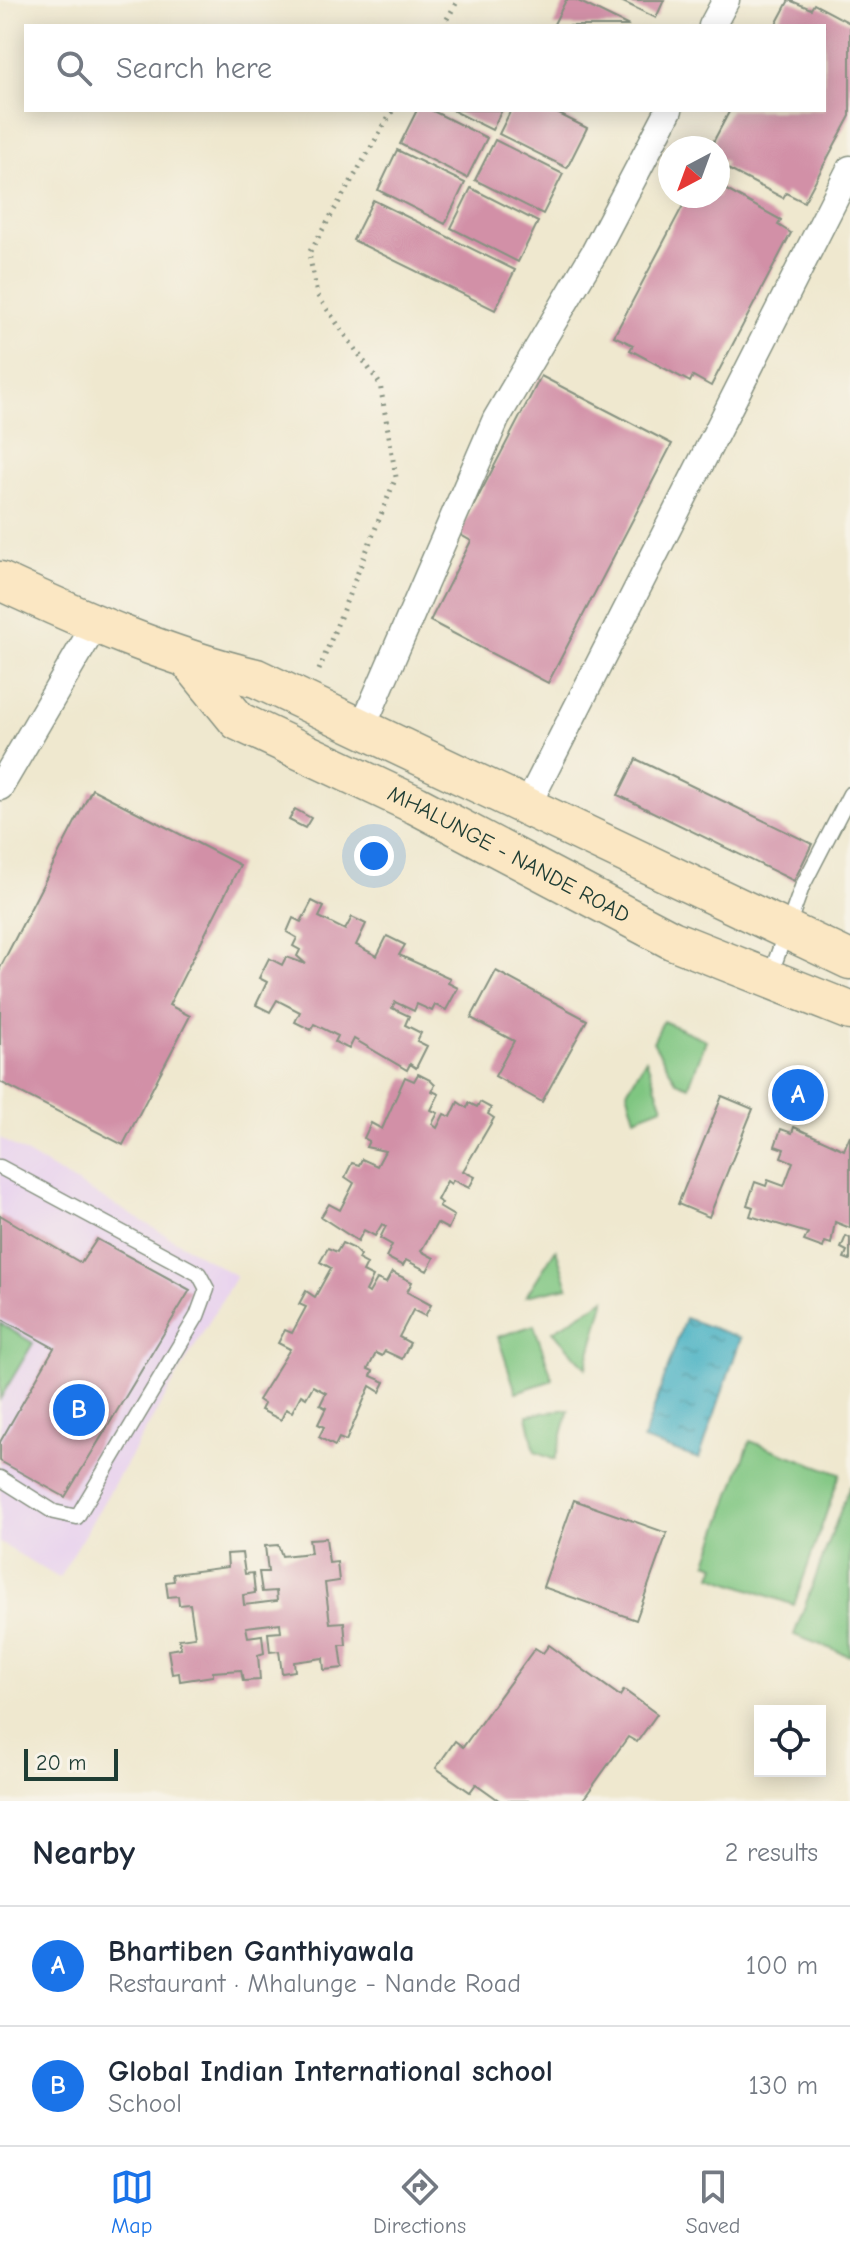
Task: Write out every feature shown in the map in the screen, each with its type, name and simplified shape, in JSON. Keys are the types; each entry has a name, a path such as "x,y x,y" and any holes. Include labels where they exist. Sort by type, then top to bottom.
{"main road":[{"name":"MHALUNGE - NANDE ROAD","path":"0,581 95,625 190,662 256,678 363,726 526,808 850,960"},
{"name":"MHALUNGE - NANDE ROAD","path":"190,662 238,721 416,805 672,940 850,1011"}],"street":[{"path":"713,24 726,0"},
{"path":"363,726 496,419 594,253 668,112"},
{"path":"526,808 850,169"},
{"path":"0,787 95,625"}],"lane":[{"path":"768,980 788,933 802,887 850,794"},
{"path":"0,1167 199,1274 207,1289 197,1316 77,1517 54,1512 0,1478"}],"path":[{"path":"444,24 458,0"},
{"path":"307,701 396,477 380,384 317,295 309,253 392,112"}],"shaded area":[{"path":"0,1138 236,1276 59,1578 0,1543"}],"green space":[{"path":"663,1021 706,1040 689,1086 676,1081 653,1042"},
{"path":"646,1059 663,1107 635,1118 627,1091"},
{"path":"556,1249 568,1287 526,1296"},
{"path":"605,1299 586,1368 553,1331"},
{"path":"0,1323 33,1343 0,1399"},
{"path":"534,1325 553,1380 516,1392 498,1337"},
{"path":"569,1409 555,1460 535,1452 527,1415"},
{"path":"750,1441 840,1474 794,1605 712,1576 716,1565 707,1562"},
{"path":"850,1485 850,1656 794,1635"}],"water":[{"path":"685,1318 741,1338 699,1459 643,1440"}],"building":[{"path":"566,0 576,0 625,24 554,24"},
{"path":"619,0 664,0 656,18"},
{"path":"789,0 811,9 814,4 850,23 850,116 804,202 786,193 783,198 730,170 730,136 716,136 729,112 826,112 826,24 776,24"},
{"path":"416,112 435,112 487,138 467,178 400,144"},
{"path":"456,112 501,112 492,130"},
{"path":"510,112 555,112 587,128 567,168 499,134"},
{"path":"495,140 563,174 543,214 475,180"},
{"path":"397,150 465,183 445,224 378,190"},
{"path":"471,188 538,222 518,262 451,228"},
{"path":"730,192 781,220 778,225 791,233 711,386 693,376 690,382 630,350 633,345 614,336 682,208 730,208"},
{"path":"373,200 515,270 495,310 353,240"},
{"path":"541,376 672,444 548,683 430,621 471,541 459,534"},
{"path":"636,759 812,844 794,881 618,795"},
{"path":"92,789 240,865 169,1005 190,1016 123,1145 0,1082 0,968"},
{"path":"295,809 311,818 305,828 289,820"},
{"path":"312,901 324,907 319,917 345,930 352,917 366,924 356,945 377,956 387,936 405,945 399,955 450,978 448,983 458,988 446,1010 435,1005 432,1011 417,1004 414,1011 395,1002 392,1008 409,1016 405,1025 421,1033 417,1041 427,1046 416,1068 410,1064 407,1070 354,1039 349,1049 335,1042 338,1036 314,1024 311,1030 295,1022 300,1012 277,1000 270,1012 256,1005 267,982 259,978 269,958 282,965 286,957 306,964 297,956 300,950 293,946 297,938 287,932 293,918 301,922"},
{"path":"496,971 587,1020 542,1102 495,1076 514,1041 471,1018"},
{"path":"418,1074 430,1080 435,1085 432,1091 439,1094 431,1110 438,1113 432,1124 437,1128 444,1114 451,1117 458,1102 467,1108 469,1103 477,1107 480,1102 491,1108 488,1114 494,1118 463,1171 475,1177 469,1188 453,1180 451,1184 447,1181 437,1200 442,1203 439,1207 454,1216 448,1229 437,1223 421,1251 434,1258 427,1271 406,1260 403,1266 386,1257 392,1245 380,1238 386,1226 382,1224 375,1236 364,1230 358,1241 321,1217 329,1204 340,1210 354,1183 345,1177 352,1163 359,1165 362,1159 377,1166 385,1151 366,1147 369,1141 364,1138 371,1123 382,1129 405,1077 414,1081"},
{"path":"722,1096 753,1109 709,1217 678,1204"},
{"path":"794,1127 844,1150 850,1135 850,1228 835,1222 831,1244 825,1242 823,1248 804,1241 808,1233 750,1216 753,1207 747,1205 755,1182 766,1186 768,1180 784,1186 793,1162 781,1157 784,1149 775,1146 781,1129 792,1133"},
{"path":"0,1215 81,1263 97,1239 190,1290 65,1497 0,1461 0,1442 54,1348 0,1318"},
{"path":"846,1236 850,1238 850,1260 844,1258 847,1251 841,1248"},
{"path":"342,1243 353,1248 360,1255 358,1259 367,1264 363,1272 373,1277 366,1291 369,1293 377,1279 386,1283 392,1272 412,1282 407,1292 431,1305 425,1316 413,1310 399,1337 410,1343 402,1359 385,1351 382,1356 376,1353 368,1369 373,1371 371,1376 385,1382 380,1392 370,1386 346,1441 339,1438 335,1446 319,1437 324,1427 318,1424 326,1408 320,1405 326,1393 313,1386 306,1398 301,1395 292,1412 286,1409 281,1420 261,1410 264,1404 258,1400 290,1349 278,1343 285,1330 292,1333 306,1307 299,1304 306,1291 315,1297 331,1268 320,1262 328,1248 337,1252"},
{"path":"574,1500 667,1533 636,1620 543,1587"},
{"path":"326,1538 329,1563 337,1562 339,1581 325,1583 330,1623 344,1622 346,1645 340,1645 343,1668 324,1670 323,1658 294,1662 295,1671 282,1673 279,1651 270,1652 268,1633 281,1632 280,1623 246,1627 248,1637 262,1635 264,1653 258,1655 260,1680 243,1681 241,1670 213,1672 213,1676 180,1681 179,1673 172,1674 168,1650 181,1648 179,1639 195,1637 190,1604 179,1605 178,1596 168,1597 166,1582 174,1581 173,1574 228,1567 227,1554 242,1553 245,1574 253,1573 255,1593 243,1595 244,1605 277,1601 276,1591 262,1592 259,1572 268,1572 265,1546 278,1545 282,1556 311,1553 309,1539"},
{"path":"549,1645 620,1696 624,1690 657,1714 637,1742 628,1737 582,1801 500,1801 476,1784 470,1792 436,1768 455,1741 463,1747 535,1648 543,1653"}],"place":[{"name":"Bhartiben Ganthiyawala","path":"798,1095"},
{"name":"Global Indian International school","path":"79,1410"}]}
